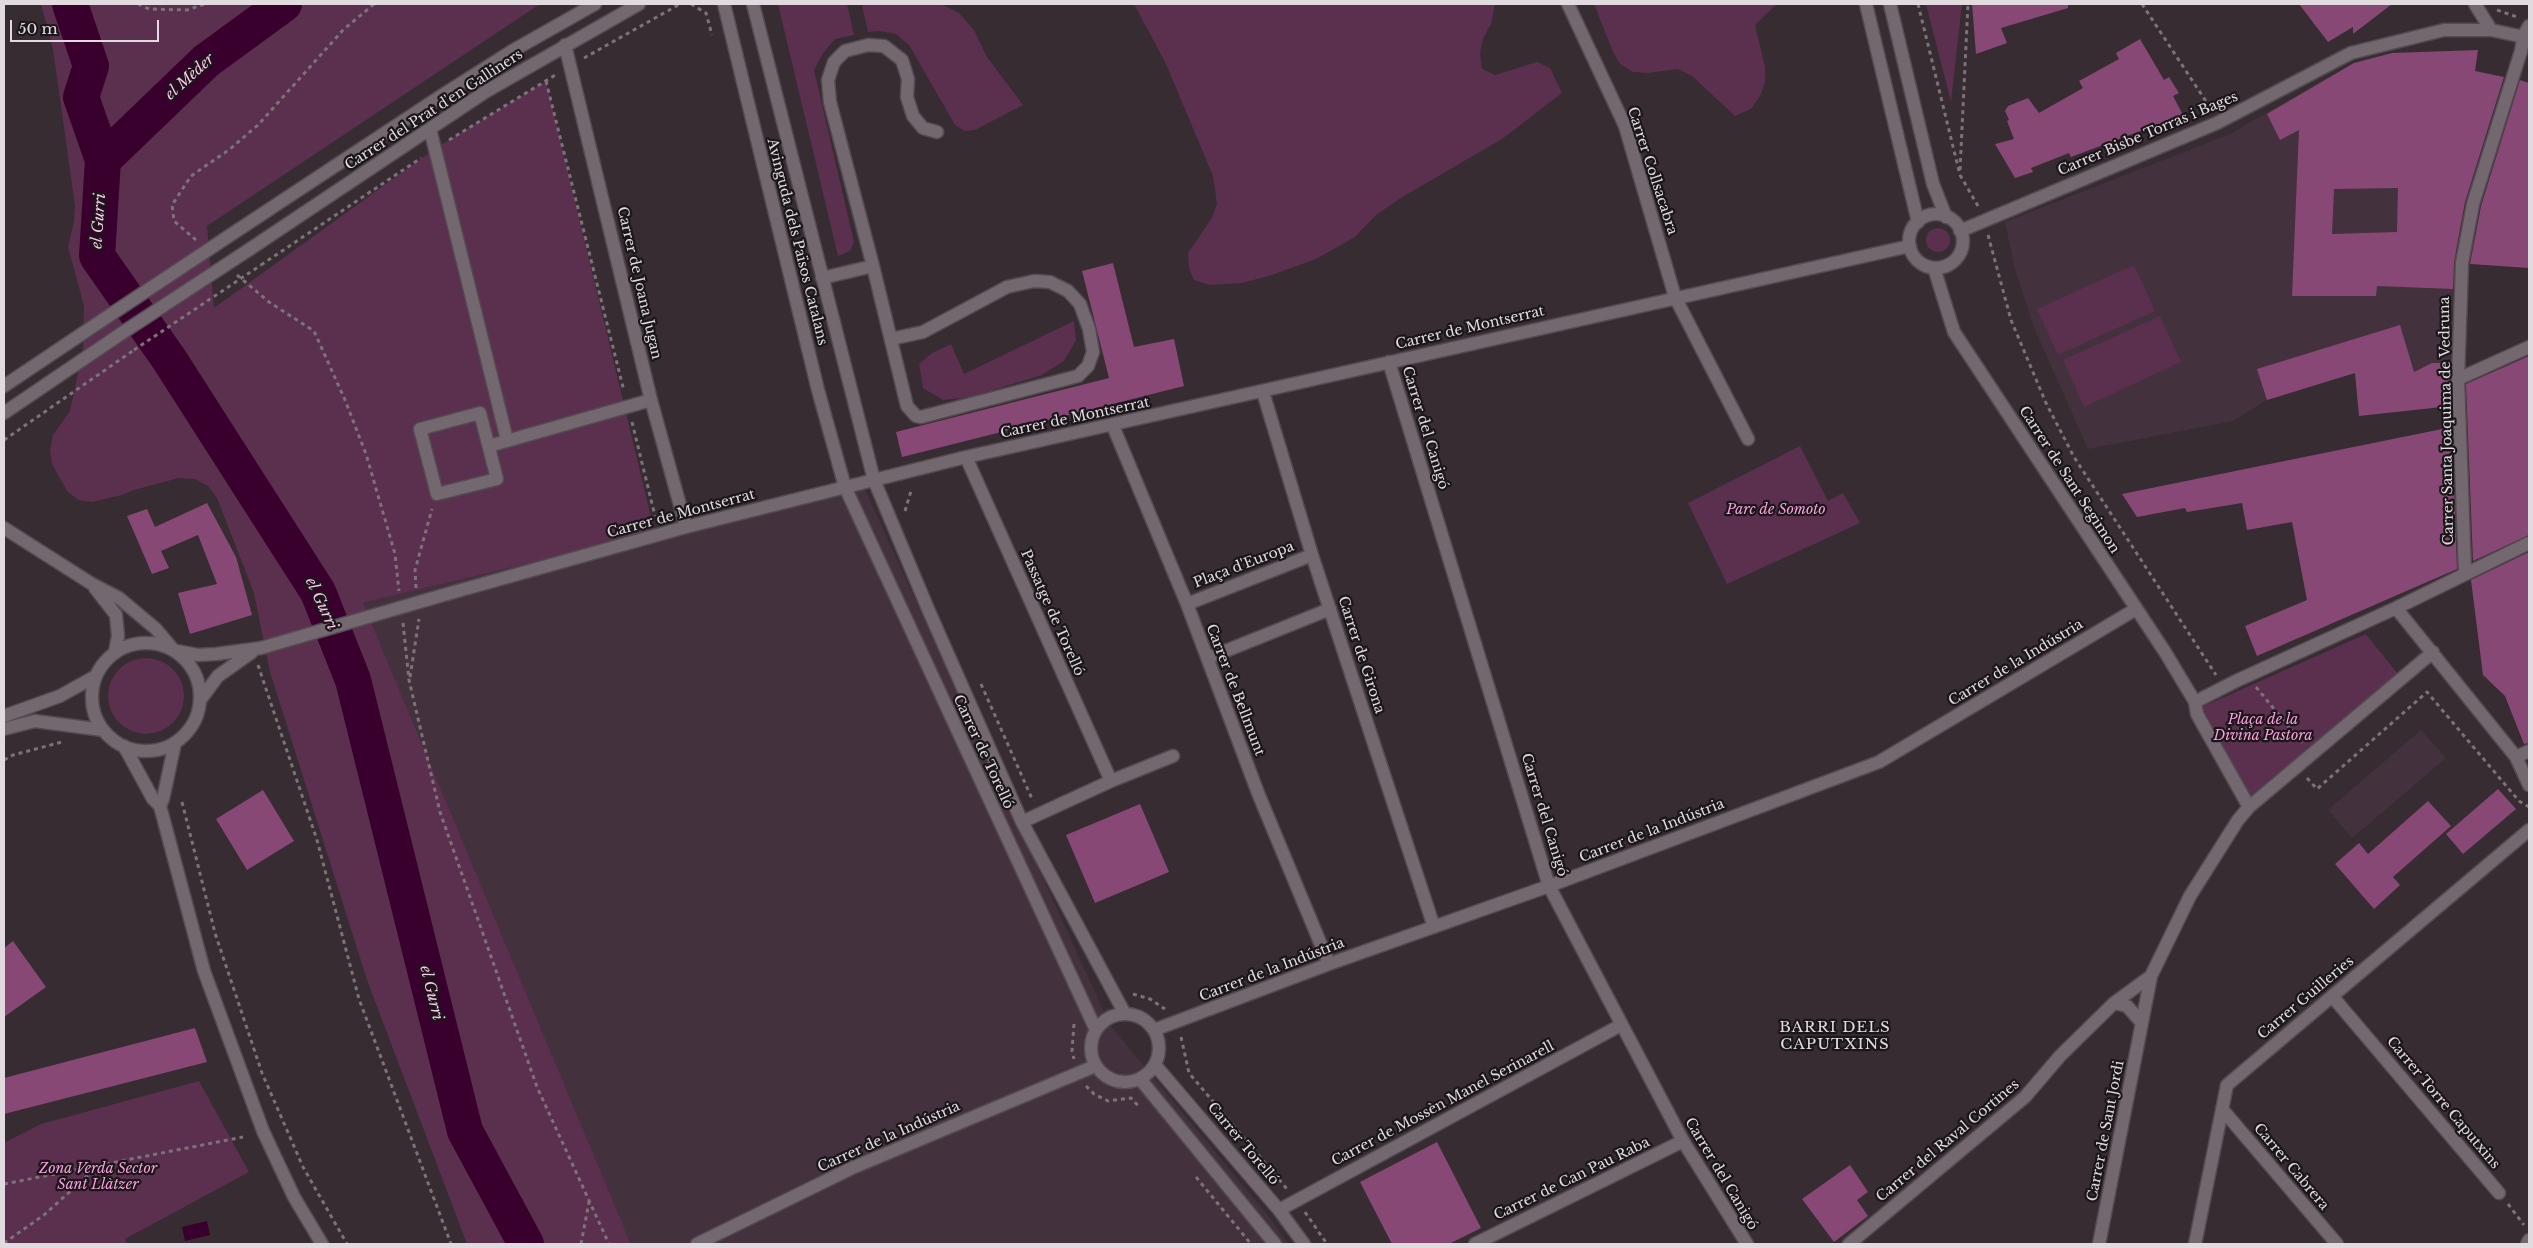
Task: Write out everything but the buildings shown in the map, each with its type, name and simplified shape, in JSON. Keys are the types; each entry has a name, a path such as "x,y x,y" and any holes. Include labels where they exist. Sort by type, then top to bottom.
{"street":[{"name":"Carrer del Prat d'en Galliners","path":"4,386 440,96 512,51 595,4"},
{"name":"Carrer del Prat d'en Galliners","path":"4,413 485,92 638,4"},
{"name":"Avinguda dels Països Catalans","path":"724,4 818,390 845,487"},
{"name":"Avinguda dels Països Catalans","path":"753,4 874,480"},
{"name":"Carrer Collsacabra","path":"1568,4 1625,126 1675,297 1748,439"},
{"path":"1866,4 1918,222"},
{"path":"1890,4 1934,184 1946,216 1954,222 1960,231 1963,242 1960,254 1951,263 1934,268 1920,263 1913,255 1910,246 1911,232 1918,222 1931,215 1946,216"},
{"path":"2475,4 2491,30"},
{"name":"Carrer Bisbe Torras i Bages","path":"1960,231 2217,123 2351,53 2444,30 2526,30"},
{"name":"Carrer Santa Joaquima de Vedruna","path":"2465,573 2458,379 2463,255 2473,204 2526,30"},
{"name":"Carrer de Joana Jugan","path":"566,45 652,400 686,527"},
{"path":"891,340 923,332 1007,287 1050,282 1068,290 1080,304 1089,329 1093,352 1088,366 1078,376 921,417 916,416 907,406 830,102 828,80 834,62 845,51 868,45 884,46 902,60 908,79 907,97 913,116 923,128 937,132"},
{"path":"430,129 507,440"},
{"name":"Carrer de Montserrat","path":"174,650 198,655 258,649 686,527 966,457 1113,426 1675,297 1910,246"},
{"path":"822,278 873,266"},
{"name":"Carrer de Sant Segimon","path":"1934,268 1954,332 2195,702"},
{"path":"2458,379 2529,347"},
{"name":"Carrer del Canigó","path":"1389,362 1549,886 1683,1141 1747,1244"},
{"name":"Carrer de Girona","path":"1263,392 1312,555 1434,927"},
{"path":"488,446 652,400"},
{"path":"480,413 488,446 497,478 437,494 420,429 480,413"},
{"name":"Carrer de Bellmunt","path":"1113,426 1187,604 1258,793 1329,964"},
{"name":"Passatge de Torelló","path":"966,457 1111,781"},
{"name":"Carrer de Torelló","path":"874,480 918,587 1022,822 1125,1014"},
{"name":"Carrer de Torelló","path":"845,487 1096,1030"},
{"path":"4,528 92,584 119,598 156,629 195,672 200,685 201,699 199,712 193,724 175,743 163,749 150,751 124,746"},
{"path":"2433,652 2249,807 2197,714 2195,702 2236,681 2396,608 2529,543"},
{"name":"Plaça d'Europa","path":"1187,604 1312,555"},
{"path":"92,584 116,615 118,636 115,652"},
{"path":"2396,608 2433,652 2469,702 2516,758 2529,785"},
{"path":"1208,658 1330,609"},
{"name":"Carrer de la Indústria","path":"1154,1030 1329,964 1549,886 1879,762 2136,609"},
{"path":"103,730 93,706 92,691 96,676 104,663 115,652 140,642 156,643 174,650"},
{"name":"Carrer de Montserrat","path":"201,699 218,676 258,649"},
{"path":"4,716 60,696 96,676"},
{"path":"4,729 35,721 103,730 124,746 152,799 160,806 182,895 214,1004 263,1131 294,1197 322,1244"},
{"path":"160,806 175,743"},
{"path":"2516,758 2529,751"},
{"path":"1022,822 1111,781 1173,756"},
{"name":"Carrer de Sant Jordi","path":"2099,1244 2151,976 2190,896 2238,820 2249,807"},
{"name":"Carrer Guilleries","path":"2195,1244 2227,1085 2529,830"},
{"name":"Carrer del Raval Cortines","path":"1849,1244 2025,1097 2060,1056 2114,1003 2151,976"},
{"name":"Carrer Torre Caputxins","path":"2332,996 2499,1193"},
{"path":"2114,1003 2127,1006 2142,1023"},
{"path":"1125,1014 1142,1018 1154,1030 1159,1048 1155,1065 1140,1079 1125,1083 1105,1076 1095,1066 1091,1048 1096,1030 1109,1018 1125,1014"},
{"name":"Carrer de Mossèn Manel Serinarell","path":"1279,1210 1621,1025"},
{"name":"Carrer Torelló","path":"1155,1065 1279,1210 1304,1244"},
{"name":"Carrer de la Indústria","path":"697,1244 852,1168 1095,1066"},
{"path":"1140,1079 1275,1244"},
{"name":"Carrer Cabrera","path":"2222,1109 2337,1244"},
{"name":"Carrer de Can Pau Raba","path":"1475,1244 1683,1141"},
{"path":"2527,1244 2529,1240"}],"path":[{"path":"138,4 149,9 187,10 205,4"},
{"path":"203,246 174,221 172,205 191,176 230,149 258,125 343,30 374,4"},
{"path":"4,440 134,350 436,148 571,65 680,4"},
{"path":"691,4 706,13 712,35"},
{"path":"1918,4 1960,176 1976,202"},
{"path":"1960,176 1968,4"},
{"path":"2142,4 2212,109"},
{"path":"2492,7 2526,30"},
{"path":"546,81 654,516"},
{"name":"Carrer de Sant Segimon","path":"1986,228 2011,320 2046,403 2074,456 2217,676"},
{"path":"232,271 269,302 314,331 345,400 366,454 395,554 400,592"},
{"path":"904,513 912,491"},
{"path":"403,622 409,680 440,812 537,1088 609,1244"},
{"path":"258,664 317,840 359,999 451,1244"},
{"path":"980,682 1039,815"},
{"path":"2250,690 2265,683"},
{"path":"2256,687 2302,743"},
{"path":"2317,789 2427,692 2519,801 2529,807"},
{"path":"2294,749 2310,737"},
{"path":"4,760 13,755 63,742"},
{"path":"182,802 215,933 262,1073 303,1167 347,1244"},
{"path":"1127,992 1150,999 1171,1012 1177,1022 1189,1073 1296,1201 1327,1244"},
{"path":"1078,1072 1094,1094 1108,1101 1131,1098 1144,1112"},
{"path":"4,1184 243,1137"},
{"path":"4,1243 44,1215 98,1167"},
{"path":"1192,1170 1251,1244"},
{"path":"2499,1193 2529,1231"},
{"path":"581,1244 590,1201"}],"shaded area":[{"path":"2353,63 2353,111 2436,186 2435,246 2459,251 2453,289 2450,362 2432,363 2398,380 2391,362 2267,400 2233,421 2088,449 2033,325 2014,266 2005,222 2230,134"},
{"path":"862,483 1110,1025 1270,1218 1288,1244 631,1244 363,603"},
{"path":"2421,730 2446,758 2352,838 2328,810"},
{"path":"207,1221 210,1235 185,1241 182,1227"}],"green space":[{"path":"41,4 540,4 207,226 214,308 436,148 546,81 655,533 363,603 631,1244 467,1244 367,980 270,672 254,593 217,498 208,486 195,479 179,478 92,502 78,500 67,491 52,464 50,450 53,435 70,411 83,349 84,306 68,247 74,221 75,206 53,49"},
{"path":"778,4 847,4 854,35 835,39 823,53 814,70 854,242 850,251 838,256"},
{"path":"865,4 941,4 959,13 974,30 987,57 1023,105 975,130 965,131 955,125 909,45 896,34 879,31 868,32 862,6"},
{"path":"1134,4 1495,4 1491,24 1483,39 1480,53 1482,69 1495,75 1537,62 1550,68 1562,93 1502,139 1399,199 1375,216 1355,237 1316,259 1269,276 1242,283 1209,285 1194,280 1189,268 1188,253 1212,218 1217,204 1213,176 1166,64"},
{"path":"1594,4 1777,4 1755,25 1765,67 1765,82 1760,96 1751,109 1735,116 1692,76 1678,69 1648,73 1633,72 1620,64 1613,52"},
{"path":"1926,4 1962,4 1951,102"},
{"path":"1938,228 1947,231 1950,240 1947,249 1938,252 1929,249 1926,240 1929,231"},
{"path":"2134,265 2155,311 2058,355 2037,309"},
{"path":"2160,316 2181,362 2084,407 2063,360"},
{"path":"1074,321 1076,340 1064,361 1042,375 971,397 943,400 923,388 919,364 932,353 951,344 964,374"},
{"name":"Parc de Somoto","path":"1800,446 1828,501 1843,493 1860,523 1727,584 1688,503"},
{"name":"Plaça de la Divina Pastora","path":"2366,634 2398,674 2249,797 2202,707"},
{"path":"139,658 153,658 167,664 178,675 184,689 181,711 173,723 153,734 139,734 125,728 114,717 108,703 108,689 114,675 125,664"},
{"name":"Zona Verda Sector Sant Llàtzer","path":"199,1081 249,1172 125,1239 127,1244 4,1244 4,1143 41,1124"}],"waterway":[{"name":"el Gurri","path":"70,4 91,66 81,97 103,160 97,256 169,359 318,592 353,680 465,1131 526,1244"},
{"name":"el Mèder","path":"103,160 206,61 284,4"}],"district":[{"name":"BARRI DELS CAPUTXINS","path":"1835,1036"}]}
